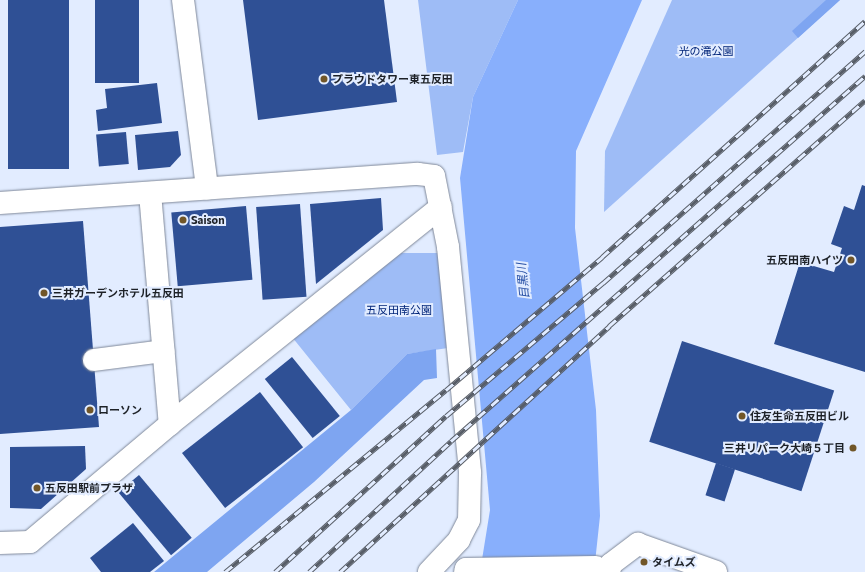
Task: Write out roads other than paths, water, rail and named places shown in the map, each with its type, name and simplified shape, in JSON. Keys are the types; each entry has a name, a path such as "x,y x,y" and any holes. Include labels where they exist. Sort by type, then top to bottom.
{"street":[{"path":"183,0 207,188"},
{"path":"0,203 418,174 434,176 448,247 460,358 470,489 468,520 459,540 429,572"},
{"path":"150,192 170,424"},
{"path":"0,542 30,542 170,424 441,207"},
{"path":"94,360 163,351"},
{"path":"465,572 466,569 603,569 638,544 716,572"}],"water":[{"name":"目黒川","path":"518,0 642,0 576,151 575,228 596,410 600,516 594,572 480,572 490,510 460,178 473,97"}],"railway":[{"path":"225,572 446,390 602,257 865,21"},
{"path":"275,572 446,416 603,283 865,51"},
{"path":"309,572 451,441 865,76"},
{"path":"340,572 609,326 865,100"}],"place":[{"name":"プラウドタワー東五反田","path":"324,79"},
{"name":"Saison","path":"183,220"},
{"name":"五反田南ハイツ","path":"851,260"},
{"name":"三井ガーデンホテル五反田","path":"44,293"},
{"name":"ローソン","path":"90,410"},
{"name":"住友生命五反田ビル","path":"742,416"},
{"name":"三井リパーク大崎５丁目","path":"853,448"},
{"name":"五反田駅前プラザ","path":"37,488"},
{"name":"タイムズ","path":"644,562"}],"park label":[{"name":"光の滝公園","path":"706,51"},
{"name":"五反田南公園","path":"399,310"}]}
